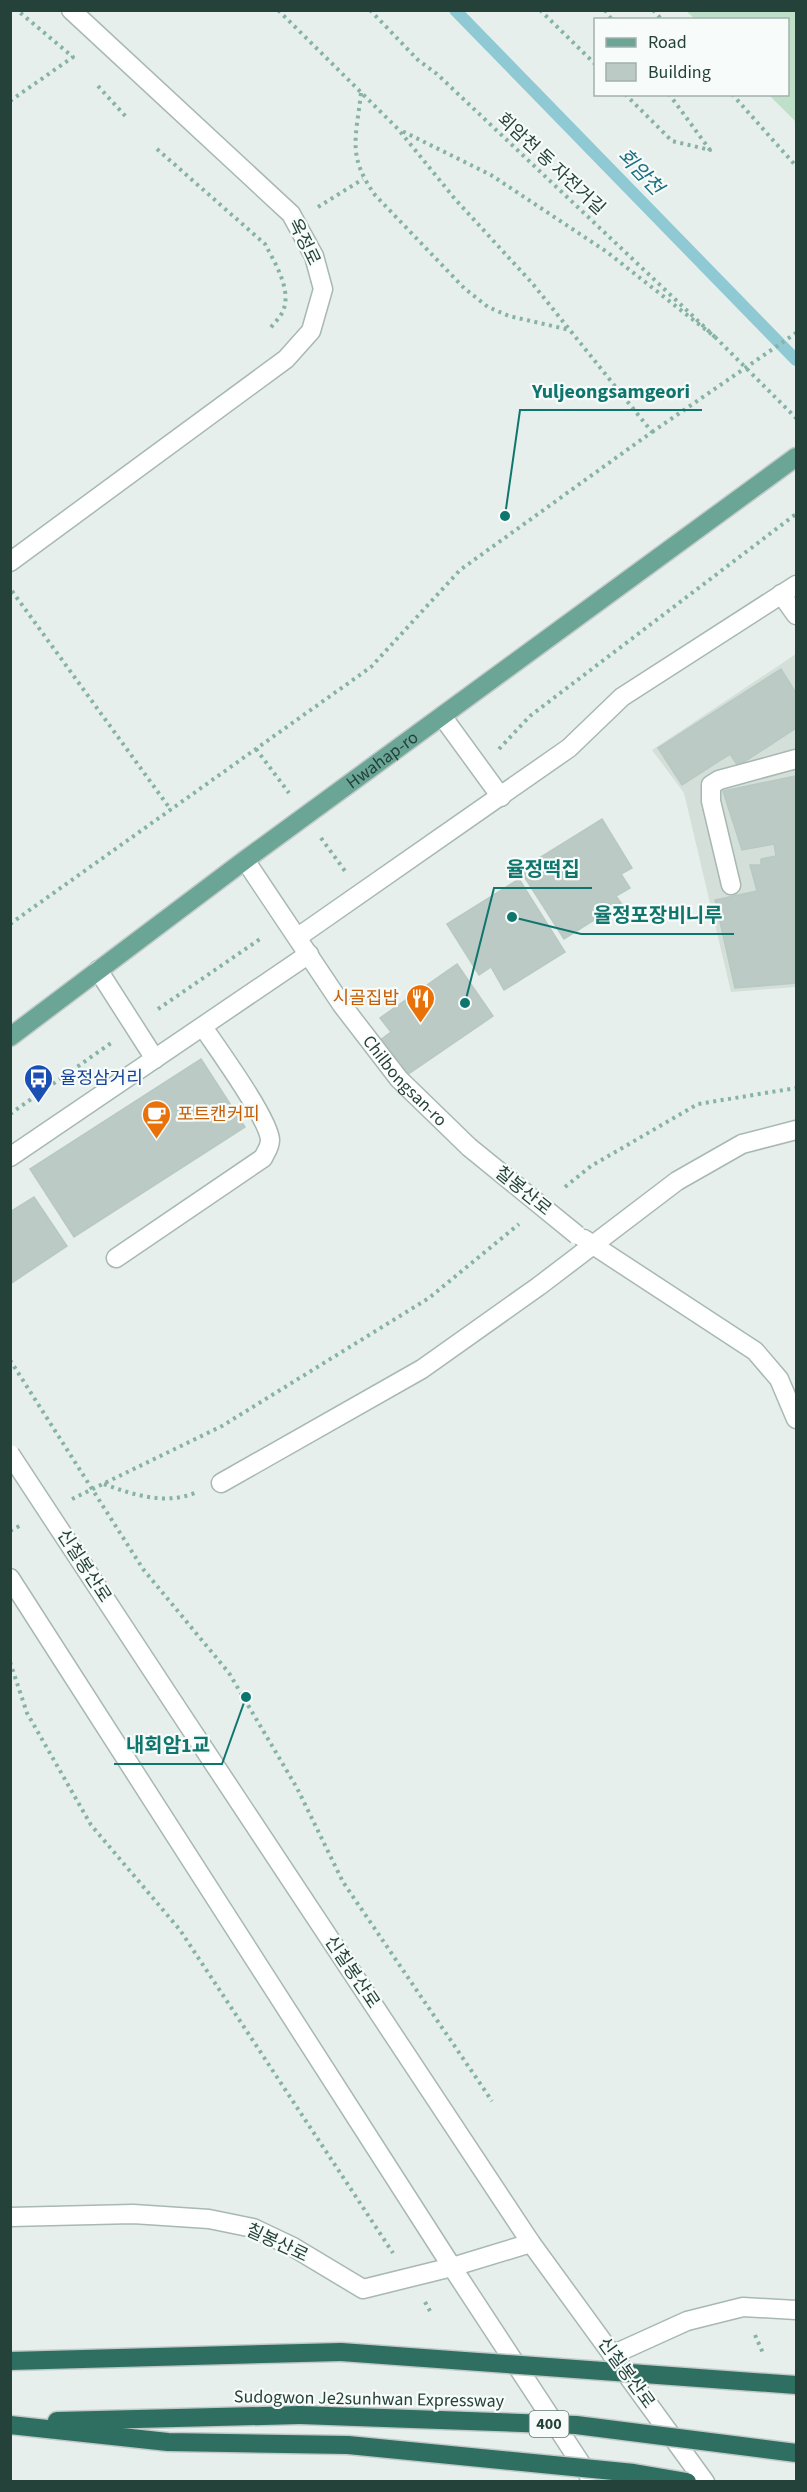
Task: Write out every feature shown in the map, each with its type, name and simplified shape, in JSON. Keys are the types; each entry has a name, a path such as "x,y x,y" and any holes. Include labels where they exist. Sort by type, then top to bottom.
{"highway":[{"path":"10,2361 342,2352 796,2385"},
{"name":"Sudogwon Je2sunhwan Expressway","path":"10,2423 300,2415 576,2425 796,2453"},
{"path":"10,2423 168,2442 348,2445 634,2473 687,2481"}],"main road":[{"name":"Hwahap-ro","path":"10,1037 245,860 796,457"}],"street":[{"name":"옥정로","path":"10,562 286,359 311,331 323,289 314,256 291,214 70,10"},
{"path":"298,937 568,748 622,698 789,589 796,615"},
{"path":"442,716 501,797"},
{"path":"731,885 711,801 711,785 719,780 796,759"},
{"name":"Chilbongsan-ro","path":"245,860 342,1005 408,1090 469,1147"},
{"path":"10,1157 309,954"},
{"path":"99,970 155,1059"},
{"path":"116,1258 263,1158 268,1149 270,1142 265,1123 203,1027"},
{"path":"221,1483 422,1368 539,1286 585,1239 677,1181 742,1144 796,1130"},
{"name":"칠봉산로","path":"469,1147 585,1239"},
{"path":"585,1239 755,1350 788,1379 796,1419"},
{"name":"신칠봉산로","path":"10,1454 531,2243 705,2481"},
{"path":"10,1578 452,2267 593,2481"},
{"name":"칠봉산로","path":"10,2217 133,2214 209,2219 253,2228 293,2247 363,2289 452,2267 531,2243"},
{"path":"612,2355 687,2320 744,2307 796,2310"}],"path":[{"path":"10,101 73,57 17,10"},
{"path":"278,10 398,129 455,199 532,283 652,432"},
{"name":"회암천 동 자전거길","path":"370,10 418,60 437,74 796,418"},
{"path":"540,10 594,63"},
{"path":"98,86 128,119"},
{"path":"361,92 355,156 363,178 375,195 464,288 488,307 509,316 570,330"},
{"path":"627,96 672,141 710,150 670,96"},
{"path":"734,96 796,166"},
{"name":"회암천 동 자전거길","path":"398,129 491,175 607,252 714,337"},
{"path":"157,149 266,244 275,262 285,294 283,311 266,335"},
{"path":"321,218 316,207 363,178"},
{"path":"10,924 371,668 460,570 652,432 796,333"},
{"path":"481,770 530,716 796,514"},
{"path":"21,583 11,590 171,810"},
{"path":"163,1006 239,953"},
{"path":"10,1114 98,1052"},
{"path":"564,1188 591,1166 698,1104 796,1088"},
{"path":"63,1504 222,1426 429,1298 528,1217"},
{"path":"10,1359 143,1569 229,1673 297,1788 343,1882 492,2101"},
{"path":"103,1484 132,1494 180,1499 221,1483"},
{"path":"10,1531 31,1520"},
{"path":"10,1662 27,1713 63,1780 91,1825 180,1930 430,2311"}],"shaded area":[{"path":"796,654 796,987 731,992 684,793 652,750"}],"green space":[{"path":"686,11 796,11 796,122 770,96 789,96 789,18 694,18"}],"building":[{"path":"781,669 796,693 796,728 738,766 730,754 682,785 658,748"},
{"path":"796,776 796,983 735,988 715,900 757,891 750,865 761,865 761,859 776,856 774,844 742,850 723,791"},
{"path":"602,819 632,868 621,874 630,888 616,896 621,903 564,939 520,870"},
{"path":"519,879 565,952 504,990 491,967 479,975 447,924"},
{"path":"457,964 493,1016 404,1077 379,1041 391,1032 380,1018"},
{"path":"201,1059 245,1127 74,1237 30,1169"},
{"path":"34,1197 67,1246 10,1284 10,1212"}],"waterway":[{"name":"회암천","path":"455,10 796,360"}],"place":[{"name":"Yuljeongsamgeori","path":"505,516"},
{"name":"율정포장비니루","path":"512,917"},
{"name":"율정떡집","path":"465,1003"},
{"name":"시골집밥","path":"420,1024"},
{"name":"율정삼거리","path":"39,1104"},
{"name":"포트캔커피","path":"156,1140"},
{"name":"내회암1교","path":"246,1697"}]}
